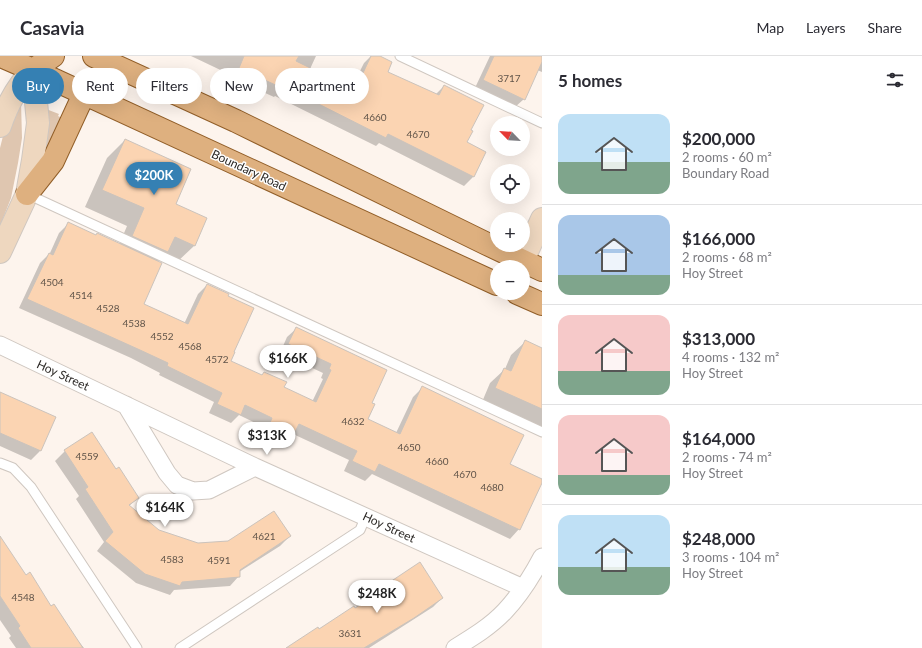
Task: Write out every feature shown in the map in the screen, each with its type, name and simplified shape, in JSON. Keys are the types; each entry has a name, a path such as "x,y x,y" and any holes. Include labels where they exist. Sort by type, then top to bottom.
{"main road":[{"name":"Boundary Road","path":"1,56 29,63 72,87"},
{"path":"29,63 53,56"},
{"path":"94,56 236,121 513,260"},
{"path":"0,126 16,91 23,80 29,63"},
{"path":"27,194 38,123 29,63"},
{"path":"0,252 27,194 53,161 79,104"},
{"name":"Boundary Road","path":"106,104 490,281"},
{"path":"523,260 542,219"},
{"path":"530,267 542,270"},
{"path":"530,299 542,304"}],"street":[{"name":"Hoy Street","path":"0,346 256,466 523,588"},
{"path":"126,405 168,474 178,485 193,491 209,490 256,466"},
{"path":"455,648 483,630 506,611 523,588 542,557"}],"lane":[{"path":"400,56 542,124"},
{"path":"27,194 542,432"},
{"path":"0,463 13,468 31,486 137,648"},
{"path":"180,648 360,530 366,516"}],"shaded area":[{"path":"21,104 22,138 18,163 11,198 0,226 0,148 3,136"},
{"path":"46,109 59,114 58,116 62,118 48,146 46,145"}],"building":[{"path":"244,56 299,56 296,61 310,68 275,68 275,85 267,81 267,68 239,68"},
{"path":"371,56 380,56 392,62 388,72 439,95 444,85 484,105 471,130 473,131 467,142 486,152 474,177 388,134 386,138 319,104 369,104 369,68 365,68"},
{"path":"494,56 542,56 542,62 525,100 483,80"},
{"path":"125,139 191,169 176,204 207,218 195,246 175,237 168,252 132,236 144,208 102,190"},
{"path":"68,222 96,235 97,233 162,263 144,304 188,324 207,284 254,308 231,361 262,375 264,372 287,382 284,387 316,402 331,370 329,369 331,364 288,344 296,327 387,370 372,403 375,404 368,419 400,434 422,386 524,435 510,464 542,479 542,483 520,530 379,464 375,472 352,461 357,451 299,424 293,436 269,425 272,418 245,405 241,415 217,404 222,393 167,366 168,363 27,299 49,253 53,255"},
{"path":"525,340 542,348 542,409 495,388 504,368 511,371"},
{"path":"0,392 56,417 41,451 0,433"},
{"path":"92,432 116,469 119,467 139,498 129,505 159,530 198,543 228,541 274,511 291,536 240,570 240,577 182,582 180,586 145,574 105,541 113,532 85,489 88,487 64,450"},
{"path":"0,536 26,575 30,572 51,606 54,604 83,648 31,648 18,628 20,626 0,596"},
{"path":"420,562 443,598 414,618 364,648 286,648 354,606 355,608 392,584 390,582"}]}
